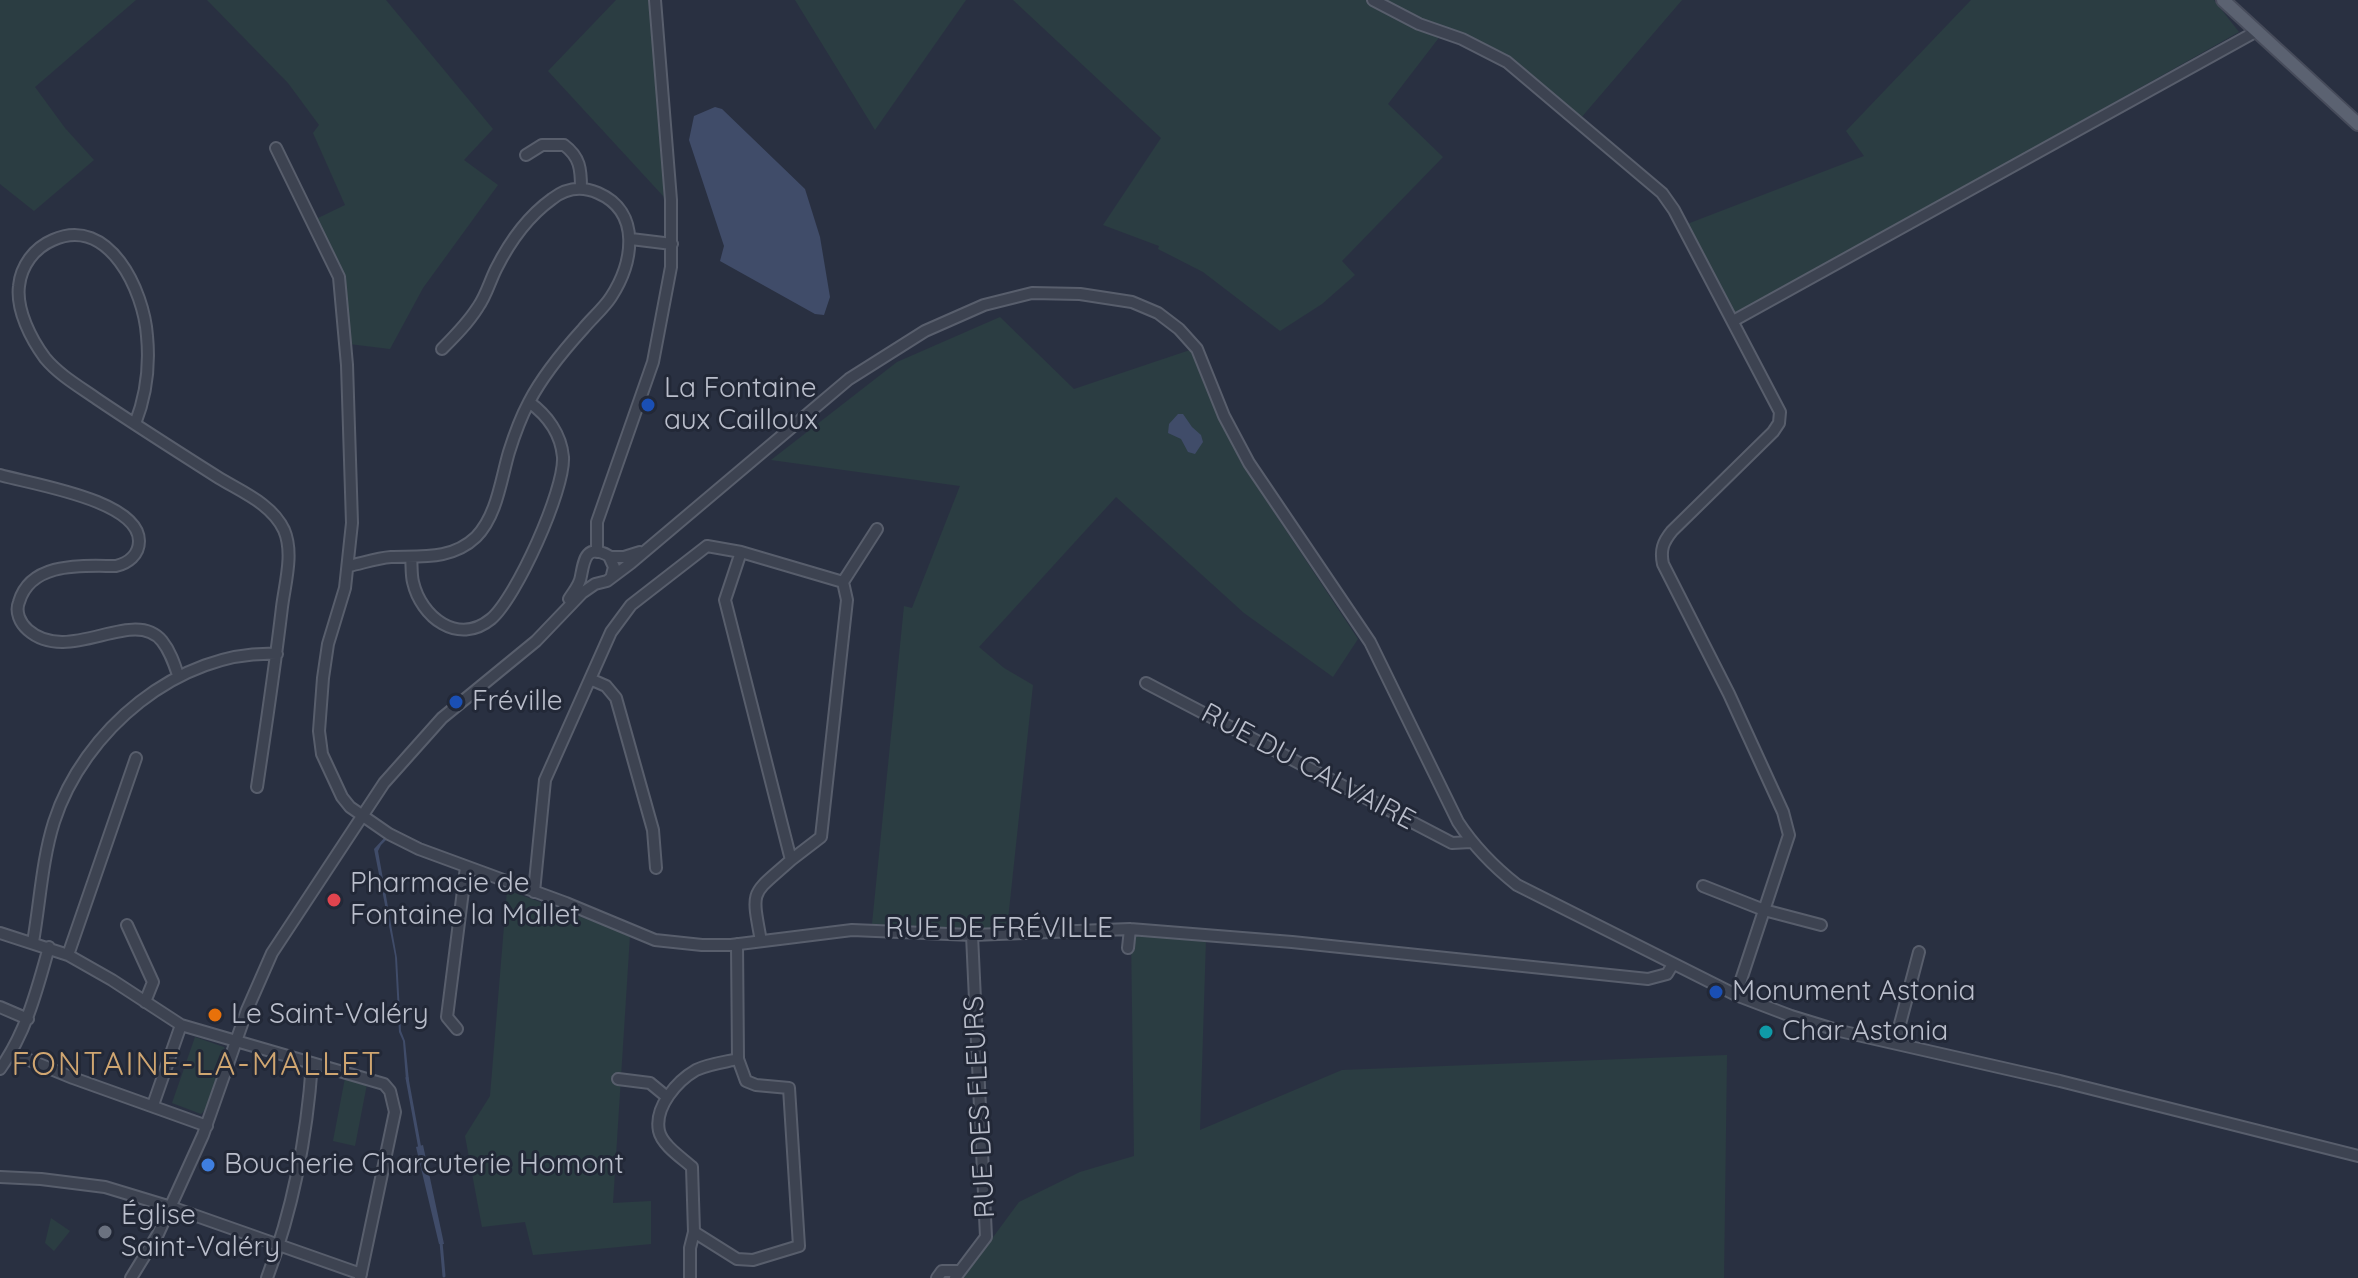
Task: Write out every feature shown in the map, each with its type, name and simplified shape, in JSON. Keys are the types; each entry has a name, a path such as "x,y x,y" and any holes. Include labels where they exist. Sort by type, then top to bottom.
{"main road":[{"path":"2223,0 2358,124"}],"street":[{"path":"597,552 597,522 653,362 668,290 672,244 655,0"},
{"path":"1373,0 1386,3 1419,24 1492,52 1507,62 1662,193 1674,210 1780,412 1779,423 1773,432 1672,531 1661,554 1663,564 1729,694 1783,812 1789,835 1736,995"},
{"path":"1733,321 2257,31"},
{"path":"526,155 542,145 564,145 580,164 581,188"},
{"path":"276,148 339,277 352,478 349,566 328,644 319,731 322,754 329,772 342,797 362,817"},
{"path":"349,566 387,557 433,556 458,550 482,529 491,513 510,448 529,402 555,362 610,299 620,280 631,239 623,213 615,204 581,188 566,190 554,197 521,228 508,246 480,305 442,349"},
{"path":"135,424 147,382 147,335 143,312 127,271 94,239 78,235 49,241 25,264 19,278 18,296 34,339 46,359 63,375 135,424 265,506 282,526 288,540 277,654 257,787"},
{"path":"631,239 672,244"},
{"path":"131,1278 148,1253 171,1207 207,1126 247,1010 272,953 384,783 428,732 513,662 582,593 595,584 603,583 649,547 849,379 925,331 984,305 1032,293 1080,294 1132,302 1158,313 1179,329 1197,349 1224,416 1249,463 1370,642 1458,822 1491,865 1517,885 1763,1007 1840,1031 2358,1156"},
{"path":"411,557 413,582 421,603 445,626 463,630 482,625 493,618 509,597 549,513 563,461 561,446 546,414 529,402"},
{"path":"0,475 114,508 135,528 139,538 136,553 125,564 57,568 30,583 18,603 17,611 27,629 47,641 75,643 136,629 146,630 162,641 178,675"},
{"path":"761,941 754,902 757,890 821,837 847,600 843,582 877,529"},
{"path":"534,892 545,780 611,632 631,605 707,546 741,552 843,582"},
{"path":"555,621 577,588 585,557 597,552 610,557 624,557 649,547"},
{"path":"741,552 725,600 791,860"},
{"path":"610,557 614,567 612,575"},
{"path":"582,574 587,581 595,584"},
{"path":"33,942 48,845 65,794 107,732 136,705 178,675 229,659 262,653 277,654"},
{"path":"590,679 606,686 616,698 653,830 656,868"},
{"name":"RUE DU CALVAIRE","path":"1146,683 1452,843 1471,842"},
{"path":"68,955 136,758"},
{"name":"RUE DE FRÉVILLE","path":"362,817 419,849 655,940 702,945 873,929 972,935 1130,929 1292,942 1648,979 1660,977 1659,970 1669,961"},
{"path":"457,1029 447,1017 466,867"},
{"path":"1703,886 1764,910 1821,925"},
{"path":"127,925 153,982 145,1002"},
{"path":"1128,948 1130,929"},
{"path":"0,933 68,955 181,1025 384,1084 394,1100 395,1112 361,1276 171,1207 105,1187 0,1177"},
{"name":"RUE DES FLEURS","path":"937,1278 942,1271 958,1274 986,1237 972,935"},
{"path":"694,1232 737,1259 753,1260 799,1246 789,1088 746,1081 738,1059 737,944"},
{"path":"0,1069 12,1053 28,1019 49,947"},
{"path":"1895,1043 1919,952"},
{"path":"0,1007 28,1019"},
{"path":"153,1105 181,1025"},
{"path":"12,1053 207,1126"},
{"path":"690,1278 690,1248 694,1232 692,1167 667,1144 659,1132 660,1115 667,1097 680,1082 698,1069 738,1059"},
{"path":"267,1278 279,1245 302,1155 312,1063"},
{"path":"618,1079 650,1083 667,1097"}],"shaded area":[{"path":"0,0 136,0 35,87 65,128 94,160 34,211 0,184"},
{"path":"207,0 386,0 493,129 464,160 498,185 423,288 390,349 349,344 341,275 316,219 345,205 313,133 319,125 288,83"},
{"path":"616,0 651,0 664,197 548,71"},
{"path":"795,0 966,0 875,130"},
{"path":"1013,0 1682,0 1580,119 1501,61 1441,35 1388,104 1443,157 1342,261 1355,275 1322,304 1280,331 1203,272 1158,249 1159,246 1103,225 1161,138"},
{"path":"1971,0 2214,0 2239,32 1728,320 1682,226 1864,156 1846,131"},
{"path":"1000,317 1074,389 1190,350 1198,361 1240,461 1358,639 1333,677 1244,613 1116,497 979,647 1004,668 1033,685 1007,929 966,930 872,924 904,606 912,608 960,486 771,460 897,362"},
{"path":"507,890 630,935 613,1203 651,1201 651,1244 533,1255 525,1222 482,1227 465,1136 490,1096"},
{"path":"1131,932 1206,938 1200,1130 1342,1070 1727,1055 1724,1278 963,1278 1019,1202 1080,1172 1134,1156"},
{"path":"195,1037 224,1047 226,1053 206,1109 201,1114 172,1103"},
{"path":"345,1078 367,1084 355,1146 333,1141"},
{"path":"51,1218 70,1231 54,1251 45,1243"}],"water":[{"path":"715,107 722,109 805,189 820,237 830,297 824,315 815,314 720,261 724,246 689,140 694,116"},
{"path":"1178,414 1183,414 1201,435 1203,442 1195,454 1188,452 1181,439 1168,433 1169,424"},
{"path":"387,835 389,837 378,851 397,958 401,1031 405,1041 409,1081 406,1080 403,1041 399,1032 395,956 374,849"},
{"path":"423,1145 444,1244 439,1244 416,1147"}],"waterway":[{"path":"407,1078 420,1149"},
{"path":"441,1242 444,1276"}],"place":[{"name":"La Fontaine aux Cailloux","path":"648,405"},
{"name":"Fréville","path":"456,702"},
{"name":"Pharmacie de Fontaine la Mallet","path":"334,900"},
{"name":"Monument Astonia","path":"1716,992"},
{"name":"Le Saint-Valéry","path":"215,1015"},
{"name":"Char Astonia","path":"1766,1032"},
{"name":"Boucherie Charcuterie Homont","path":"208,1165"},
{"name":"Église Saint-Valéry","path":"105,1232"}],"district":[{"name":"FONTAINE-LA-MALLET","path":"197,1065"}]}
